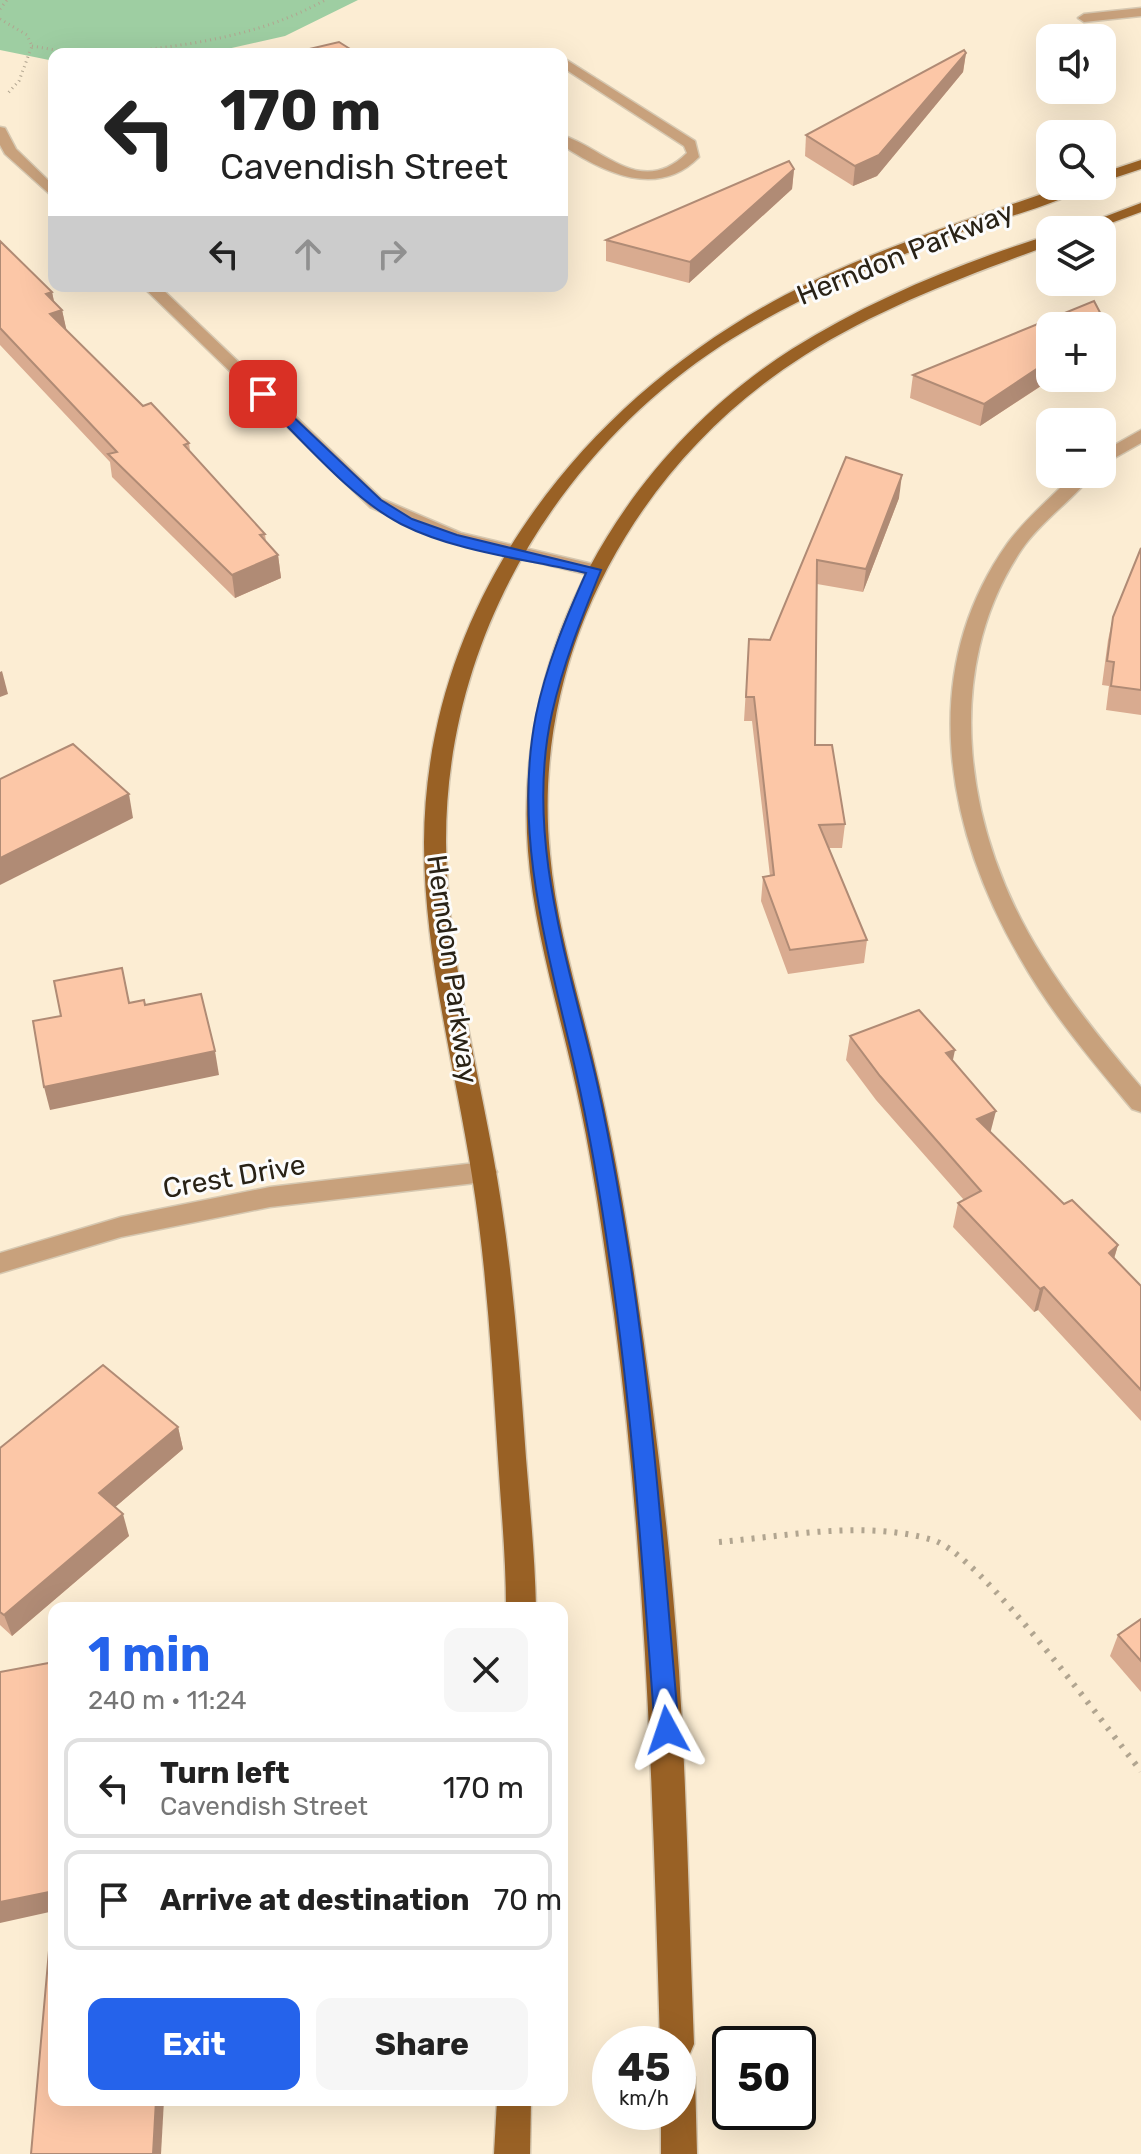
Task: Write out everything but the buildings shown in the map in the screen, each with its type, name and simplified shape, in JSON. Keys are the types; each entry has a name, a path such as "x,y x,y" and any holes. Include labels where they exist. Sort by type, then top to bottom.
{"main road":[{"path":"1116,173 1141,164"},
{"name":"Herndon Parkway","path":"521,1602 503,1337 484,1172 452,985 435,841 449,713 464,657 511,552 542,508 611,427 651,389 739,328 787,301 888,254 1040,200"},
{"path":"1116,216 1141,207"},
{"name":"Herndon Parkway","path":"676,2026 667,1730 633,1360 586,1075 547,918 537,844 537,778 544,715 574,615 594,570 634,506 667,463 748,388 794,355 896,299 1036,245"},
{"path":"512,2154 514,2106"},
{"path":"679,2130 679,2154"}],"street":[{"path":"1084,18 1141,12"},
{"path":"568,65 690,144 694,154 687,164 672,171 630,174 600,164 568,143"},
{"path":"0,131 10,151 48,188"},
{"path":"156,292 376,503 408,522 430,530 594,570"},
{"path":"1116,451 1141,435"},
{"path":"1067,488 1013,546 982,600 967,639 958,697 960,766 977,843 1012,924 1055,996 1141,1103"},
{"name":"Crest Drive","path":"0,1263 121,1227 270,1197 484,1172"}],"path":[{"path":"0,9 7,0"},
{"path":"145,48 231,35 271,25 325,0"},
{"path":"0,19 27,35 32,46 19,81 0,103"},
{"path":"32,46 48,49"},
{"path":"719,1542 880,1530 940,1541 979,1573 1141,1771"}],"green space":[{"path":"0,0 358,0 285,36 232,48 48,48 48,60 0,50"}],"route":[{"path":"263,394 376,503 408,522 453,538 594,570 579,600 559,658 544,715 537,778 537,844 547,918 586,1075 620,1261 646,1475 667,1730"}]}
